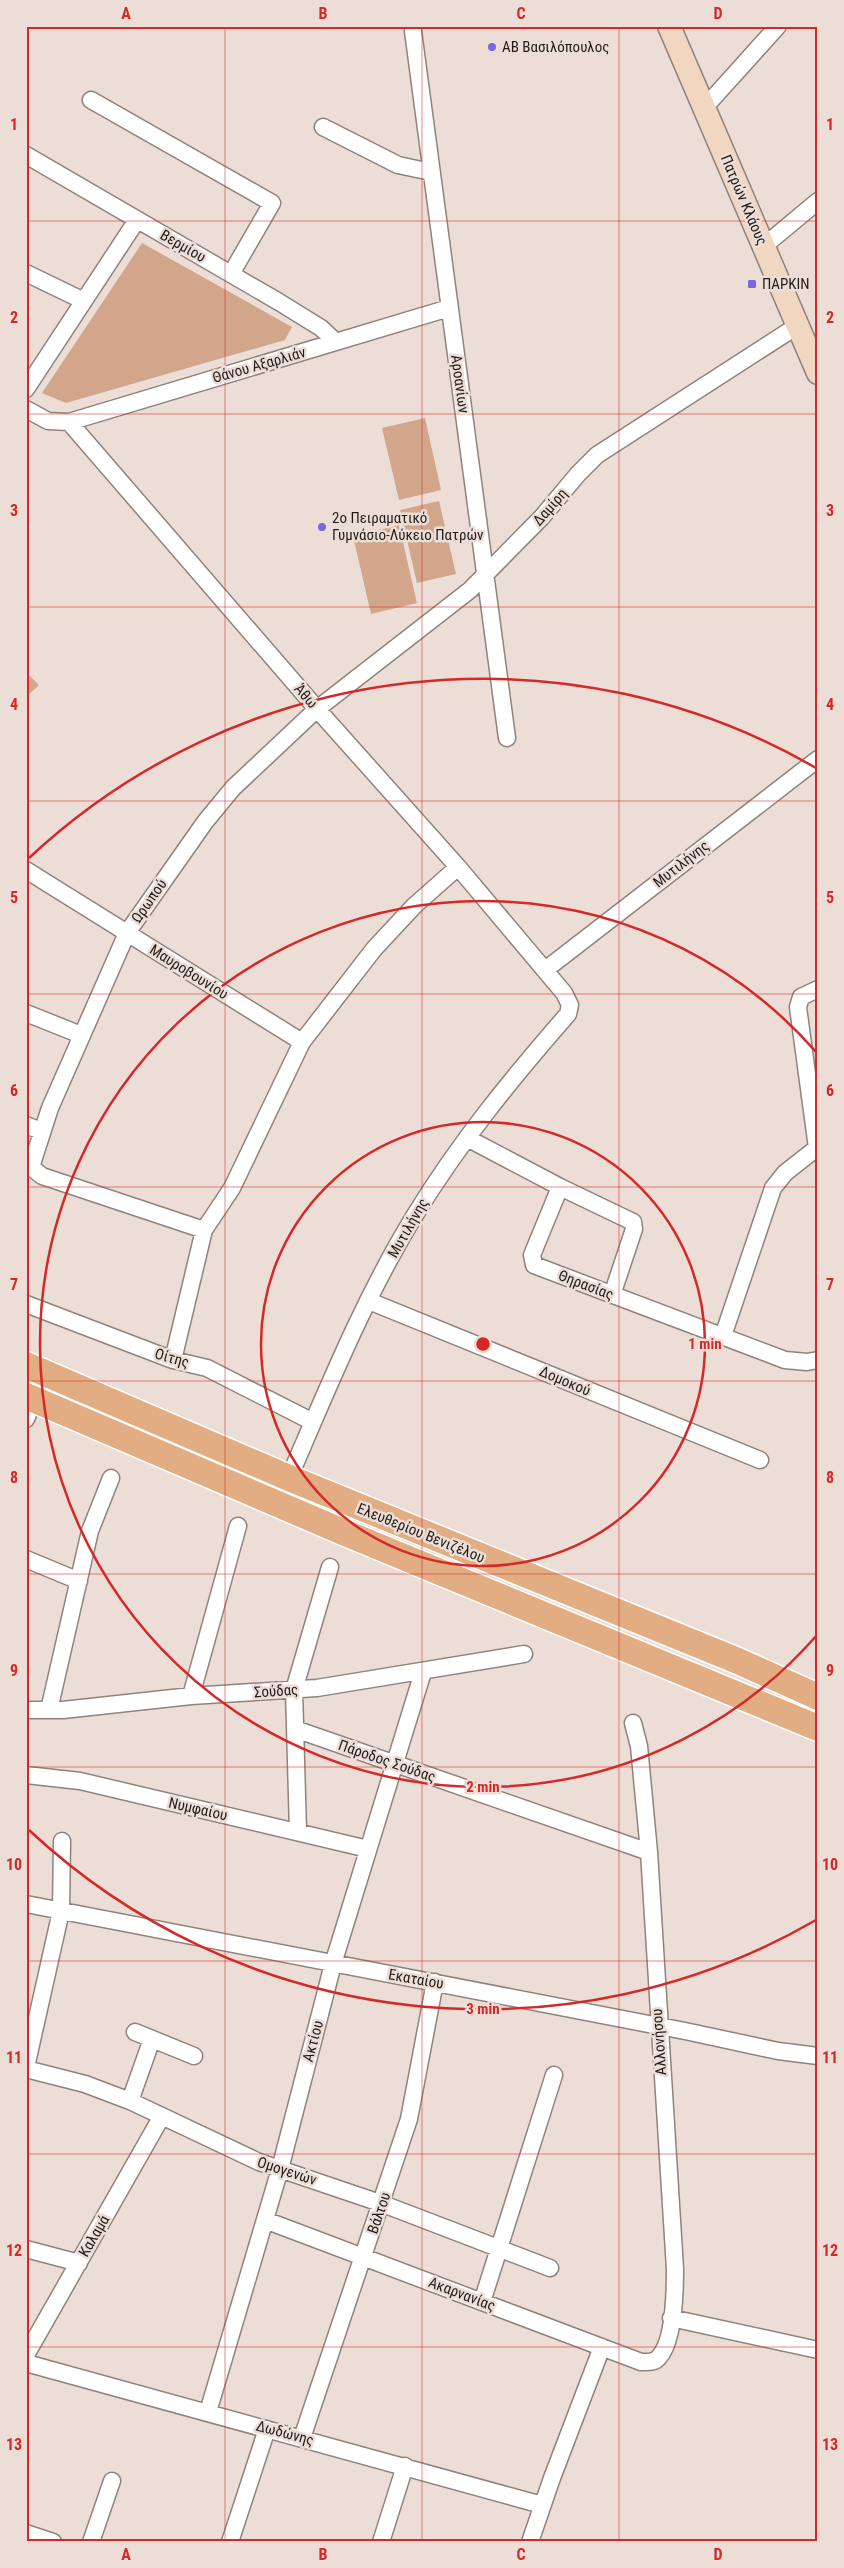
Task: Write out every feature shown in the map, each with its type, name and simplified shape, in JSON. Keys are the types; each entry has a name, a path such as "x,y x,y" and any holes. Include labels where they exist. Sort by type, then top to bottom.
{"main road":[{"name":"Πατρών Κλάους","path":"669,26 818,373"},
{"name":"Ελευθερίου Βενιζέλου","path":"26,1365 289,1478 738,1661 818,1697"},
{"name":"Ελευθερίου Βενιζέλου","path":"29,1405 688,1673 818,1728"}],"street":[{"path":"705,108 778,26"},
{"name":"Αροανίων","path":"413,31 507,738"},
{"path":"91,100 272,203 231,274"},
{"path":"322,127 398,165 431,172"},
{"name":"Βερμίου","path":"26,155 321,328 336,342"},
{"path":"764,246 818,201"},
{"path":"26,389 137,220"},
{"path":"26,273 84,301"},
{"name":"Θάνου Αξαρλιάν","path":"68,422 449,308"},
{"name":"Δαμίρη","path":"317,709 432,621 486,574 542,517 578,474 597,455 797,326"},
{"path":"26,409 48,421 68,422"},
{"name":"Άθω","path":"68,422 317,709 458,867 545,970 564,994 570,1005"},
{"name":"Ωρωπού","path":"204,1230 42,1176 30,1167 34,1128 81,1035 127,932 205,822 233,788 317,709"},
{"name":"Μυτιλήνης","path":"545,970 818,759"},
{"path":"173,1360 204,1230 232,1188 302,1042 374,949 414,906 458,867"},
{"name":"Μαυροβουνίου","path":"26,870 302,1042"},
{"path":"723,1336 773,1188 785,1173 817,1147 798,1006 801,997 818,989"},
{"name":"Μυτιλήνης","path":"289,1478 369,1301 414,1216 467,1138 515,1075 568,1014 570,1005"},
{"path":"26,1013 81,1035"},
{"path":"467,1138 560,1187 633,1222 634,1228 612,1295"},
{"name":"Θηρασίας","path":"560,1187 532,1261 534,1265 786,1360 807,1362 818,1360"},
{"name":"Δομοκού","path":"369,1301 760,1460"},
{"name":"Οίτης","path":"26,1304 173,1360 207,1368 313,1422"},
{"path":"49,1710 90,1531 111,1478"},
{"path":"191,1696 238,1526"},
{"path":"26,1559 79,1581"},
{"path":"298,1832 294,1690 330,1567"},
{"name":"Σούδας","path":"26,1710 49,1710 191,1696 337,1686 524,1654"},
{"name":"Ακτίου","path":"208,2412 280,2169 333,1964 423,1672"},
{"name":"Αλλονήσου","path":"633,1723 639,1746 649,1852 658,2026 673,2244 674,2287 672,2318 664,2351 658,2359"},
{"name":"Πάροδος Σούδας","path":"295,1729 649,1852"},
{"name":"Νυμφαίου","path":"26,1775 80,1781 368,1849"},
{"path":"26,2068 61,1912 62,1841"},
{"name":"Εκαταίου","path":"26,1904 811,2056"},
{"name":"Βάλτου","path":"302,2438 363,2256 383,2204 409,2119 435,1982"},
{"path":"135,2032 194,2056"},
{"path":"130,2101 152,2039"},
{"name":"Ομογενών","path":"26,2068 85,2084 130,2101 246,2157 383,2204 550,2268"},
{"path":"482,2302 554,2075"},
{"name":"Καλαμά","path":"26,2356 162,2116"},
{"name":"Ακαρνανίας","path":"265,2220 641,2362 652,2362 658,2359"},
{"path":"26,2250 79,2263"},
{"path":"672,2318 818,2350"},
{"path":"530,2542 542,2505 602,2347"},
{"name":"Δωδώνης","path":"26,2363 542,2505"},
{"path":"230,2542 267,2428"},
{"path":"381,2542 405,2466"},
{"path":"91,2542 112,2481"},
{"path":"26,2533 53,2542"}],"shaded area":[{"path":"142,243 292,327 285,340 66,403 42,393"},
{"path":"425,418 441,490 399,500 382,428"},
{"path":"439,501 456,574 417,583 400,510"},
{"path":"399,525 417,603 371,614 353,536"},
{"path":"26,672 39,685 26,697"}],"place":[{"name":"ΑΒ Βασιλόπουλος","path":"492,47"},
{"name":"ΠΑΡΚΙΝ","path":"752,284"},
{"name":"2ο Πειραματικό Γυμνάσιο-Λύκειο Πατρών","path":"322,527"}]}
